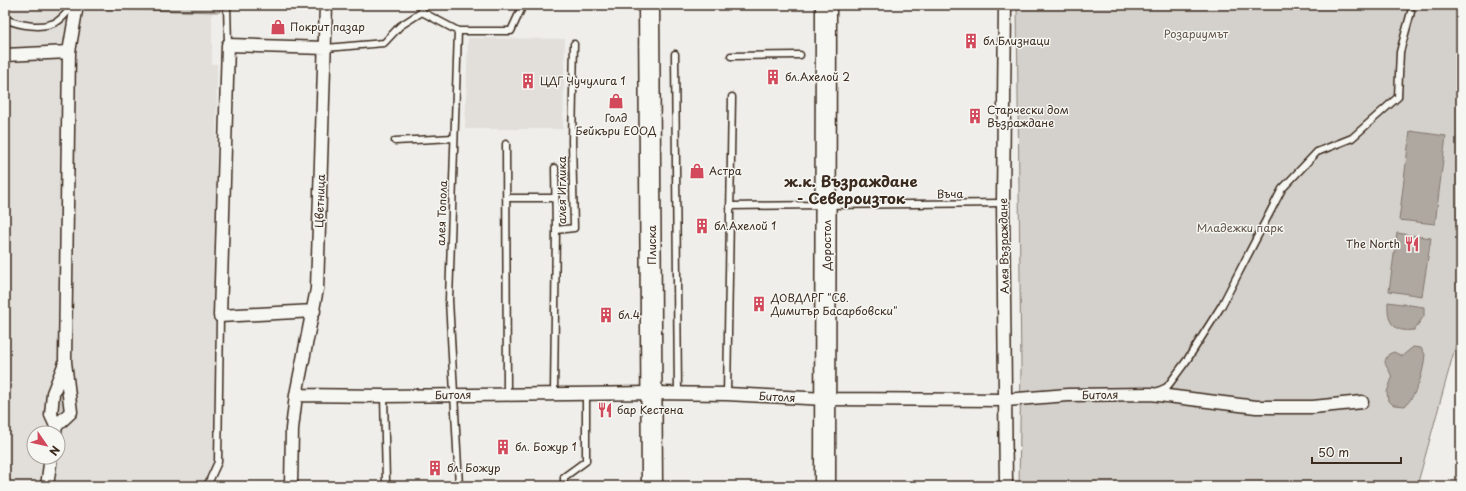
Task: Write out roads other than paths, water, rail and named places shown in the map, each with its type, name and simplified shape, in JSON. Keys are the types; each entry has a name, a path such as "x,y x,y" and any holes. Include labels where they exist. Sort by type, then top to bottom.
{"main road":[{"name":"Плиска","path":"649,5 653,393 652,486"},
{"name":"Доростол","path":"825,486 827,206 826,5"}],"street":[{"path":"60,425 71,412 66,362 69,52 77,5"},
{"name":"Цветница","path":"291,486 292,429 296,395 314,311 317,289 326,48 326,5"},
{"name":"Алея Възраждане","path":"1005,5 1002,203 1006,400 1006,486"},
{"path":"314,311 220,316 228,45 326,48"},
{"path":"5,55 69,52"},
{"path":"54,425 51,415 53,393 66,362"},
{"name":"Битоля","path":"296,395 384,396 554,393 678,393 726,394 826,400 1006,400 1068,395 1151,394 1256,407 1313,407 1362,402"},
{"path":"47,486 50,465"}],"lane":[{"path":"5,19 17,24 46,25 57,21 73,5"},
{"path":"228,5 228,45"},
{"path":"422,5 422,12"},
{"path":"422,12 458,31 511,31 522,5"},
{"path":"326,48 384,43 400,26 422,12"},
{"path":"1151,394 1167,387 1222,305 1282,189 1317,152 1352,138 1398,97 1400,52 1411,12"},
{"name":"алея Топола","path":"458,31 449,300 459,486"},
{"name":"алея Иглика","path":"554,393 556,230 574,228 572,141 574,44"},
{"path":"675,54 678,393"},
{"path":"731,56 800,55"},
{"path":"726,394 732,97"},
{"path":"395,141 454,138"},
{"path":"506,144 508,394"},
{"path":"555,168 556,230"},
{"path":"506,198 555,198"},
{"name":"Въча","path":"730,206 1002,203"},
{"path":"207,486 218,462 220,316"},
{"path":"564,486 564,477 586,461 586,393"},
{"path":"384,396 386,481"}],"place":[{"name":"Покрит пазар","path":"278,27"},
{"name":"бл.Близнаци","path":"971,41"},
{"name":"бл.Ахелой 2","path":"773,77"},
{"name":"ЦДГ Чучулига 1","path":"528,81"},
{"name":"Голд Бейкъри ЕООД","path":"616,101"},
{"name":"Старчески дом Възраждане","path":"975,116"},
{"name":"Астра","path":"697,171"},
{"name":"бл.Ахелой 1","path":"702,226"},
{"name":"The North","path":"1412,244"},
{"name":"ДОВДЛРГ \"Св. Димитър Басарбовски\"","path":"759,304"},
{"name":"бл.4","path":"606,315"},
{"name":"бар Кестена","path":"605,410"},
{"name":"бл. Божур 1","path":"503,447"},
{"name":"бл. Божур","path":"435,468"}],"district":[{"name":"ж.к. Възраждане - Североизток","path":"851,190"}],"park label":[{"name":"Розариумът","path":"1196,34"},
{"name":"Младежки парк","path":"1240,228"}]}
